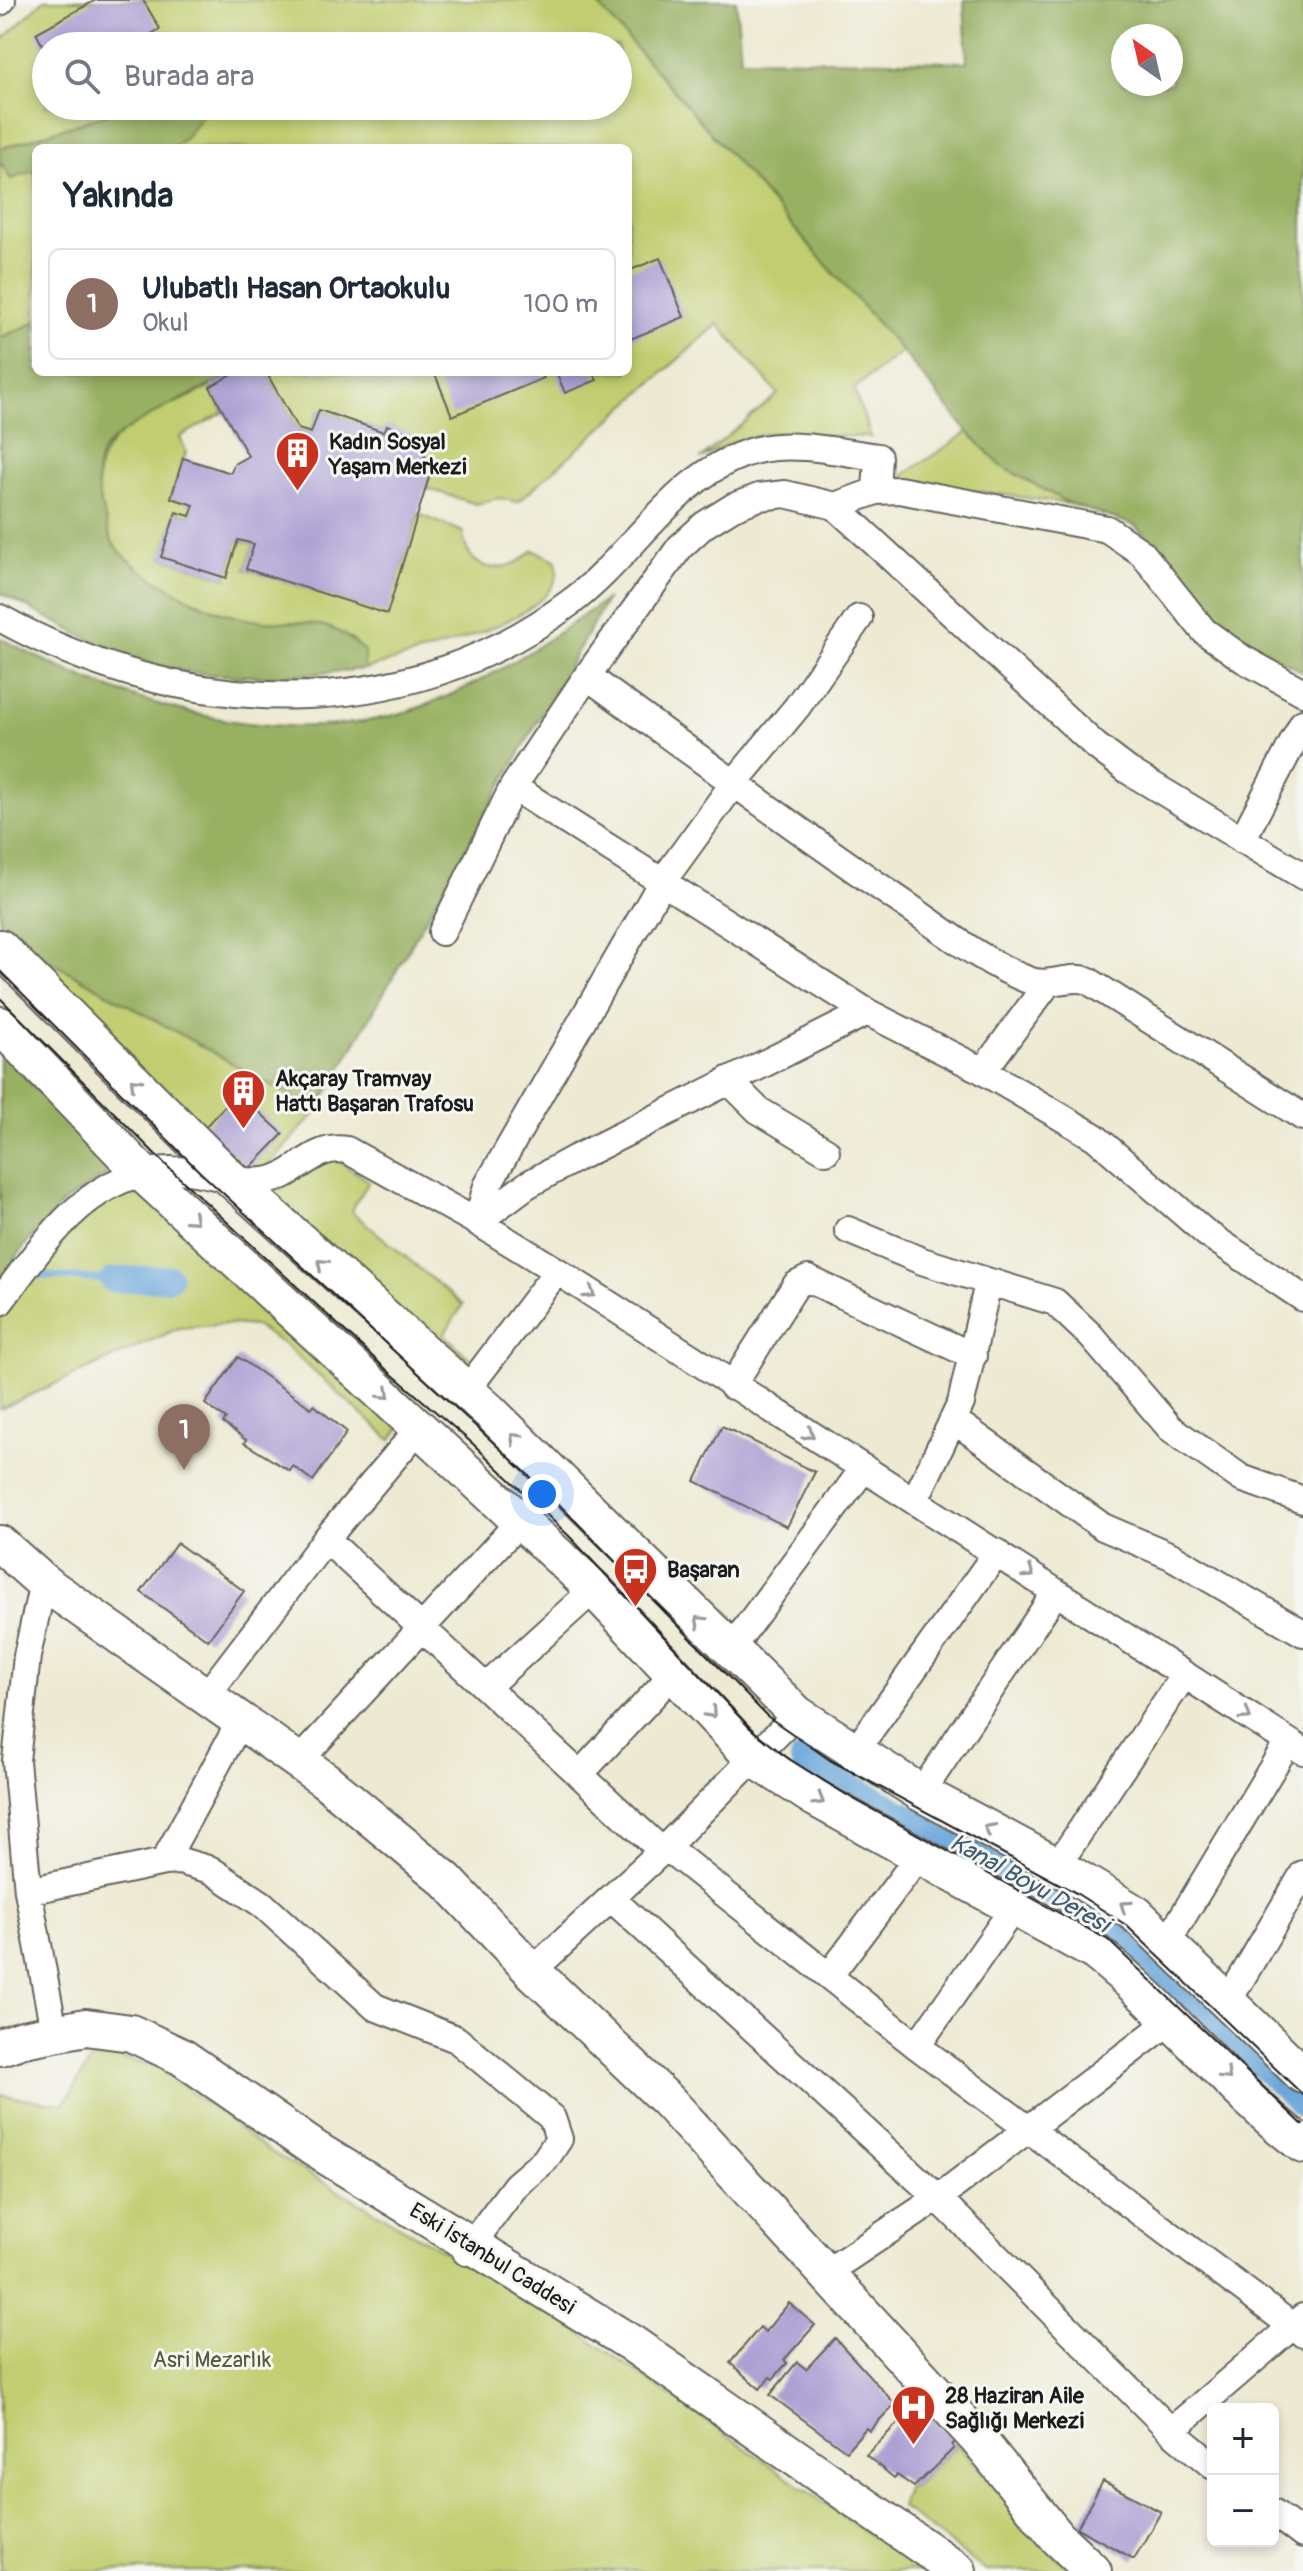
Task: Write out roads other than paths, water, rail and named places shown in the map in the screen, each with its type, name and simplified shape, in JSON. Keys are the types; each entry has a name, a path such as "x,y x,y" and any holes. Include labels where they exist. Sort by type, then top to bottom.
{"main road":[{"path":"0,948 230,1178 466,1391 730,1650 775,1736"},
{"path":"0,1025 141,1172 421,1426 594,1589 674,1673 775,1736 919,1856 1095,1952 1124,1974 1303,2145"},
{"path":"0,1544 43,1582 299,1761 418,1855 532,1971 668,2101 977,2438 1058,2538 1093,2571"},
{"path":"775,1736 854,1753 1057,1866 1136,1914 1168,1941 1227,2003 1303,2075"},
{"name":"Eski İstanbul Caddesi","path":"0,2047 54,2031 86,2027 108,2029 152,2041 182,2057 315,2149 669,2382 941,2571"},
{"name":"Eski İstanbul Caddesi","path":"0,2065 60,2047 109,2043 161,2058 320,2166 470,2249 664,2365 958,2571"}],"street":[{"path":"0,618 89,660 141,678 246,696 312,697 364,688 456,665 537,626 575,599 683,492 710,470 758,450 806,448 878,457 876,491"},
{"path":"835,506 876,491 899,490 1107,529 1142,553 1204,631 1303,692"},
{"path":"442,932 513,787 587,676 680,547 704,525 733,507 759,497 785,494 835,506 1096,746 1129,771 1303,876"},
{"path":"477,1222 487,1186 662,882 734,783 797,707 859,618"},
{"path":"587,676 966,945 1026,980 1048,983 1075,977 1087,980 1303,1117"},
{"path":"1242,840 1303,723"},
{"path":"513,787 867,1012 983,1071 1095,1137 1206,1233 1303,1298"},
{"path":"983,1071 1048,983"},
{"path":"477,1222 527,1185 728,1080 867,1012"},
{"path":"728,1080 758,1110 826,1151"},
{"path":"0,1302 37,1252 91,1198 114,1182 141,1172 171,1170 262,1182 282,1178 318,1152 332,1148 347,1150 477,1222 557,1271 1296,1746 1168,1941"},
{"path":"848,1230 988,1283 1055,1302 1091,1336 1170,1428 1241,1478 1303,1500"},
{"path":"466,1391 557,1271"},
{"path":"732,1386 796,1285 808,1279 973,1356"},
{"path":"915,1500 955,1421 988,1283"},
{"path":"955,1421 1103,1527 1171,1556 1303,1633"},
{"path":"206,1696 326,1539 421,1426"},
{"path":"730,1650 864,1468"},
{"path":"299,1761 521,1520"},
{"path":"326,1539 664,1849 917,2046 1300,2326 1171,2431"},
{"path":"854,1753 997,1552"},
{"path":"43,1582 24,1671 16,1761 28,1891 54,2031"},
{"path":"486,1687 594,1589"},
{"path":"921,1793 1056,1592"},
{"path":"580,1774 674,1673"},
{"path":"1057,1866 1184,1675"},
{"path":"164,1862 241,1720"},
{"path":"532,1971 664,1849 775,1736"},
{"path":"829,1976 919,1856"},
{"path":"28,1891 164,1862 196,1863 239,1886 375,2007 456,2039 552,2118 559,2139 554,2150 516,2185 470,2249"},
{"path":"1227,2003 1303,1874"},
{"path":"612,1899 938,2198 1171,2431 1207,2461"},
{"path":"917,2046 1015,1906"},
{"path":"824,2274 938,2198 1170,2021"},
{"path":"1279,2517 1303,2535"}],"waterway":[{"path":"26,1275 113,1280"},
{"path":"113,1280 169,1278"},
{"name":"Kanal Boyu Deresi","path":"803,1760 1113,1927 1303,2105"}],"tram line":[{"path":"0,971 200,1172 548,1493 767,1716 830,1760 1076,1893 1126,1925 1303,2095"},
{"path":"0,998 171,1170 387,1370 472,1443 570,1537 750,1728 789,1759 850,1797 1108,1940 1303,2125"}],"place":[{"name":"Kadın Sosyal Yaşam Merkezi","path":"298,493"},
{"name":"Akçaray Tramvay Hattı Başaran Trafosu","path":"244,1130"},
{"name":"Ulubatlı Hasan Ortaokulu","path":"184,1470"},
{"name":"Başaran","path":"636,1608"},
{"name":"28 Haziran Aile Sağlığı Merkezi","path":"914,2447"}],"park label":[{"name":"Asri Mezarlık","path":"212,2359"}]}
